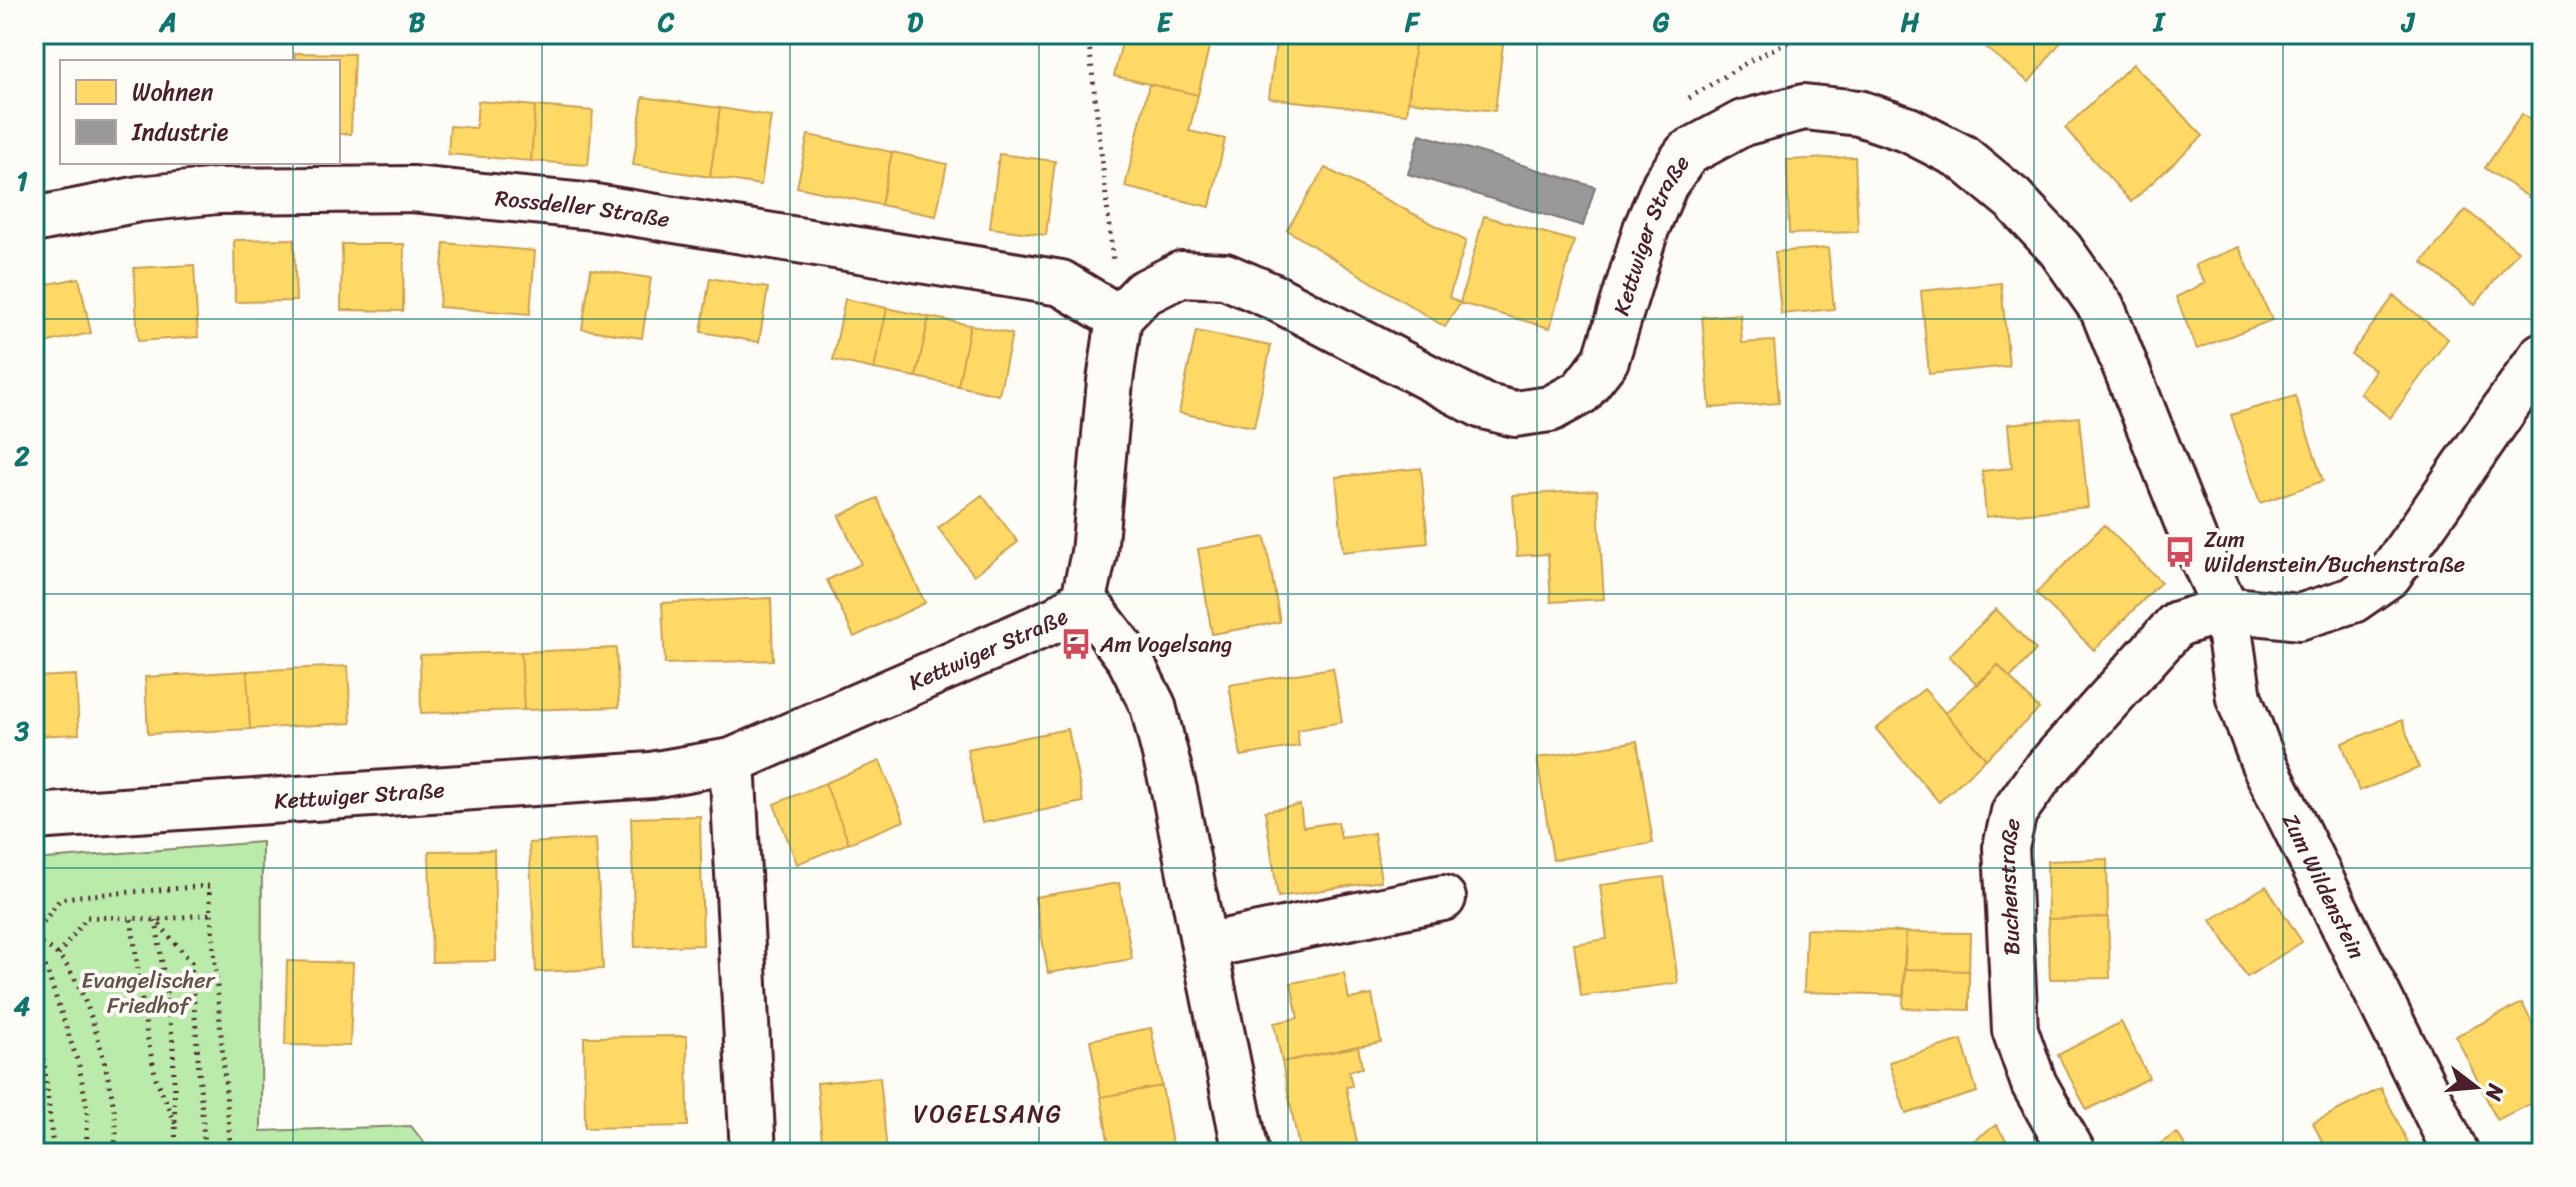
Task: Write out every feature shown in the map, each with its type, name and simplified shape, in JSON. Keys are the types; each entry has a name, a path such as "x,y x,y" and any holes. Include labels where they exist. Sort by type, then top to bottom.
{"street":[{"name":"Kettwiger Straße","path":"34,817 651,775 732,761 1059,618 1084,599 1094,553 1119,318 1143,293 1181,274 1225,276 1274,297 1483,406 1515,414 1550,409 1581,392 1606,360 1646,229 1665,184 1687,153 1743,123 1804,107 1859,113 1909,130 1962,157 2013,199 2060,249 2103,310 2195,542 2226,609"},
{"name":"Rossdeller Straße","path":"34,220 139,199 218,191 412,189 595,207 1061,283 1119,318"},
{"path":"2226,609 2299,617 2353,600 2389,575 2542,355"},
{"path":"1084,599 1129,658 1153,706 1174,790 1246,1153"},
{"name":"Buchenstraße","path":"2073,1153 2034,1084 2015,1030 2006,847 2014,812 2040,776 2177,624 2226,609"},
{"name":"Zum Wildenstein","path":"2226,609 2239,698 2263,762 2456,1153"},
{"path":"732,761 753,1153"},
{"path":"1204,946 1443,898"}],"path":[{"path":"1088,34 1119,318"},
{"path":"34,935 60,899 209,886 231,1153"},
{"path":"58,955 87,917 156,920 211,914"},
{"path":"131,918 147,1036 156,1078 177,1127"},
{"path":"156,920 173,1043 176,1153"},
{"path":"156,920 191,962 205,1153"},
{"path":"34,945 53,949 70,971 99,1035 116,1119 113,1153"},
{"path":"34,955 46,968 79,1066 88,1112 86,1153"},
{"path":"34,1003 56,1153"}],"green space":[{"name":"Evangelischer Friedhof","path":"262,842 261,1131 411,1126 432,1153 34,1153 34,860"}],"building: Wohnen":[{"path":"1124,34 1212,34 1198,95 1114,76"},
{"path":"1277,34 1416,36 1407,114 1269,98"},
{"path":"1416,34 1504,36 1495,111 1408,101"},
{"path":"1997,34 2067,34 2029,82 1986,48"},
{"path":"295,53 354,54 351,134 340,134 340,60 295,60"},
{"path":"2133,64 2203,136 2131,202 2065,128"},
{"path":"1149,84 1198,95 1189,131 1225,139 1210,207 1125,187"},
{"path":"643,97 720,108 710,177 633,165"},
{"path":"478,101 535,106 531,161 448,154 450,126 476,128"},
{"path":"34,105 41,162 34,163"},
{"path":"535,106 593,111 588,165 531,161"},
{"path":"720,108 771,116 761,185 710,177"},
{"path":"2522,114 2542,129 2542,206 2485,168"},
{"path":"808,135 892,152 881,205 797,187"},
{"path":"892,152 947,164 936,216 881,205"},
{"path":"999,154 1055,161 1046,235 990,228"},
{"path":"1855,157 1858,232 1789,234 1787,160"},
{"path":"1325,168 1466,241 1449,297 1460,303 1445,327 1287,230"},
{"path":"2466,210 2518,251 2475,305 2422,262"},
{"path":"1484,216 1574,241 1550,328 1460,303"},
{"path":"294,239 296,301 235,302 234,240"},
{"path":"444,243 535,251 530,314 439,307"},
{"path":"342,244 404,244 403,311 341,310"},
{"path":"2239,247 2272,320 2197,349 2176,297 2205,283 2195,265"},
{"path":"1828,248 1834,309 1781,314 1775,252"},
{"path":"194,265 198,337 138,341 134,268"},
{"path":"591,269 651,278 642,338 582,329"},
{"path":"79,278 91,333 34,345 34,287"},
{"path":"710,278 768,288 759,342 701,332"},
{"path":"2001,283 2009,366 1929,374 1921,291"},
{"path":"2394,296 2448,339 2390,418 2360,393 2375,370 2351,354"},
{"path":"845,299 887,308 874,369 833,360"},
{"path":"887,308 929,317 916,377 874,369"},
{"path":"1740,314 1742,343 1774,341 1779,403 1710,408 1702,317"},
{"path":"929,317 970,325 958,386 916,377"},
{"path":"970,325 1012,334 999,395 958,386"},
{"path":"1196,331 1271,346 1254,427 1179,413"},
{"path":"2295,396 2323,481 2260,503 2231,415"},
{"path":"2079,417 2088,507 1986,517 1982,471 2012,468 2008,424"},
{"path":"1421,468 1428,543 1343,552 1336,477"},
{"path":"1597,490 1604,599 1551,602 1548,554 1517,556 1513,495"},
{"path":"982,495 1018,542 974,575 938,528"},
{"path":"877,498 925,603 854,637 827,580 861,564 839,516"},
{"path":"2104,525 2161,582 2094,650 2036,593"},
{"path":"1265,537 1280,622 1212,634 1198,549"},
{"path":"771,598 773,660 665,664 662,603"},
{"path":"1996,609 2036,650 2010,678 1998,665 1978,685 1949,656"},
{"path":"616,648 619,707 524,710 521,652"},
{"path":"521,652 524,710 421,713 420,655"},
{"path":"1998,665 2039,709 1986,759 1945,713"},
{"path":"348,666 351,723 250,729 247,671"},
{"path":"1333,668 1342,722 1297,730 1299,746 1241,756 1229,685"},
{"path":"247,671 250,729 148,734 145,677"},
{"path":"76,675 79,734 34,736 34,677"},
{"path":"1924,689 1986,759 1939,802 1876,729"},
{"path":"2402,720 2419,768 2359,791 2342,743"},
{"path":"1068,729 1083,802 982,823 967,749"},
{"path":"1637,741 1653,843 1553,860 1537,758"},
{"path":"880,761 904,821 849,843 825,783"},
{"path":"825,783 849,843 797,864 774,804"},
{"path":"1300,805 1303,827 1338,822 1341,838 1374,833 1381,881 1278,897 1265,811"},
{"path":"700,816 703,945 635,947 631,818"},
{"path":"596,839 603,969 536,972 529,843"},
{"path":"494,850 496,961 432,962 429,851"},
{"path":"2107,859 2108,917 2048,919 2047,861"},
{"path":"1664,877 1678,983 1581,996 1574,944 1607,939 1600,885"},
{"path":"1119,883 1132,959 1048,973 1035,897"},
{"path":"2266,886 2302,942 2247,977 2211,920"},
{"path":"2108,917 2110,978 2050,979 2048,919"},
{"path":"1806,929 1906,932 1904,995 1804,992"},
{"path":"1906,932 1970,933 1969,971 1904,969"},
{"path":"287,961 353,963 350,1046 285,1045"},
{"path":"1904,969 1969,971 1969,1010 1903,1008"},
{"path":"1344,973 1349,999 1372,995 1381,1042 1282,1062 1274,1023 1298,1018 1291,983"},
{"path":"2522,1003 2542,1043 2542,1098 2497,1120 2456,1036"},
{"path":"2121,1022 2149,1078 2087,1110 2058,1055"},
{"path":"1151,1028 1162,1086 1101,1097 1090,1040"},
{"path":"687,1036 688,1126 585,1128 584,1037"},
{"path":"1962,1040 1977,1092 1906,1114 1889,1062"},
{"path":"1358,1046 1362,1068 1349,1071 1352,1086 1346,1087 1359,1153 1300,1153 1282,1062"},
{"path":"880,1077 887,1153 823,1153 817,1083"},
{"path":"1162,1086 1172,1144 1110,1153 1101,1097"},
{"path":"2381,1088 2413,1153 2328,1153 2313,1123"},
{"path":"1996,1125 2015,1153 1956,1153"},
{"path":"2177,1133 2190,1153 2144,1153"}],"building: Industrie":[{"path":"1420,134 1595,187 1583,226 1408,174"}],"place":[{"name":"Zum Wildenstein/Buchenstraße","path":"2180,552"},
{"name":"Am Vogelsang","path":"1076,644"}],"district":[{"name":"VOGELSANG","path":"988,1114"}]}
